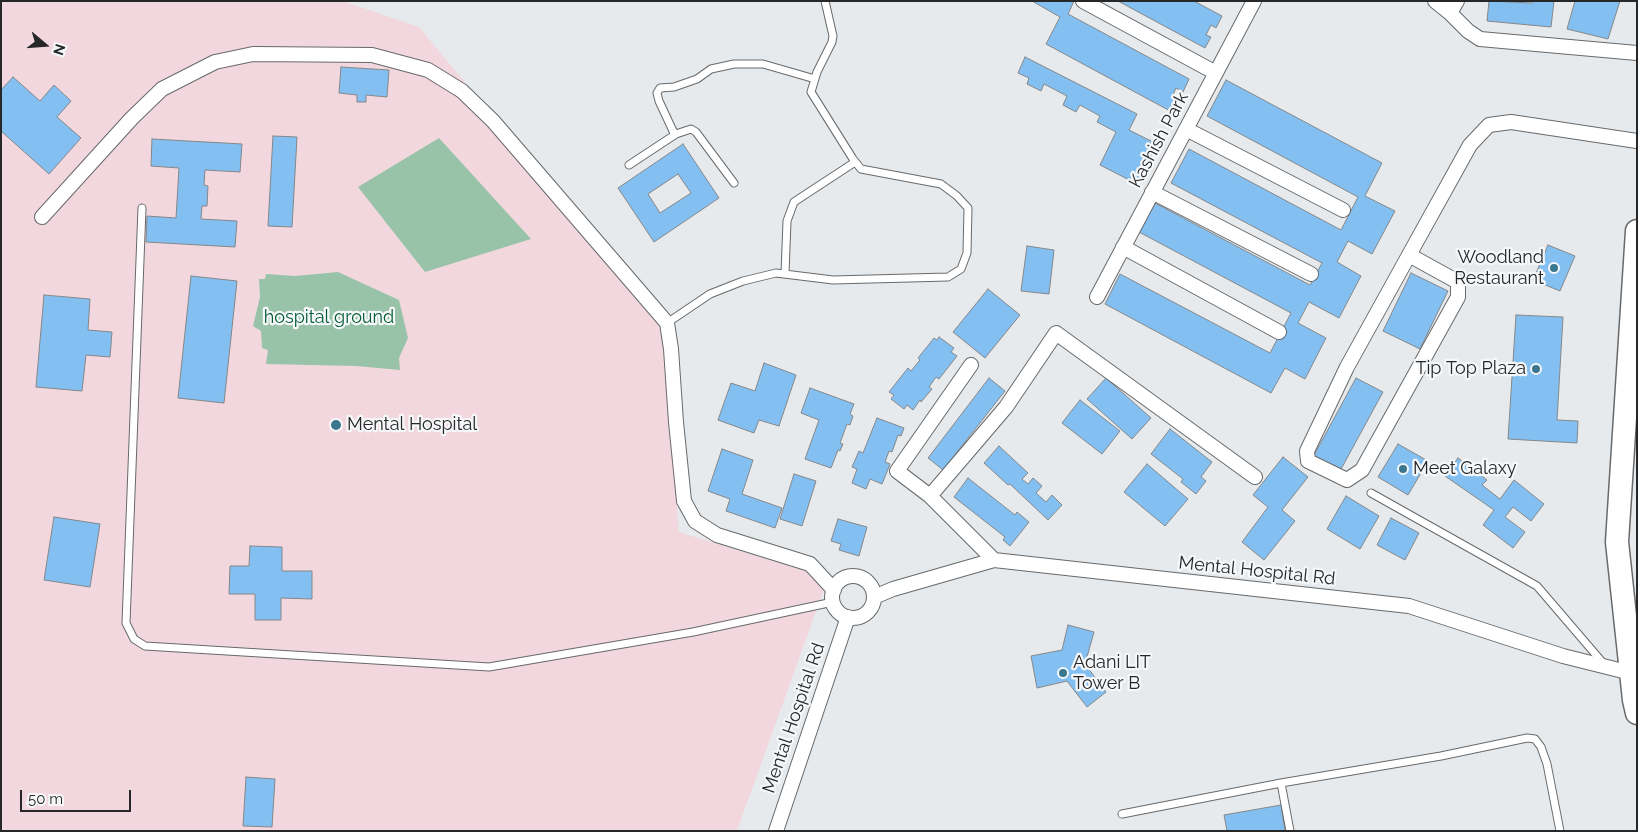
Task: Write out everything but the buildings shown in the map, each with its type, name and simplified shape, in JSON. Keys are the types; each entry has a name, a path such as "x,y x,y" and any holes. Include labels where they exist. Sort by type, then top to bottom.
{"main road":[{"path":"1637,231 1617,542 1630,594 1631,673 1637,713"}],"street":[{"path":"1084,1 1216,73"},
{"name":"Kashish Park","path":"1097,297 1254,1"},
{"path":"1436,1 1454,7 1468,31 1480,39 1637,52"},
{"path":"42,217 132,118 162,89 215,62 253,54 372,55 428,70 462,91 493,122 667,323 671,349 684,501 696,521 717,535 810,564 833,596 840,614 848,618 867,614 874,597 873,588 869,583 857,576 844,578 839,582 833,596"},
{"path":"1409,256 1458,282 1458,297 1362,470 1347,480 1308,461 1307,451 1348,367 1409,256 1470,145 1489,125 1511,122 1637,141"},
{"path":"1186,129 1343,210"},
{"path":"1152,192 1311,274"},
{"path":"1123,248 1278,332"},
{"path":"930,496 1006,407 1056,333 1255,477"},
{"path":"971,364 897,471 930,496 994,560"},
{"name":"Mental Hospital Rd","path":"874,597 994,560 1409,606 1563,656 1631,673"},
{"name":"Mental Hospital Rd","path":"776,831 848,618"}],"lane":[{"path":"667,323 710,294 743,280 776,273 833,280 948,277 961,269 967,253 968,208 957,196 941,184 861,169 811,92 833,36 825,1"},
{"path":"676,134 659,101 658,93 660,88 674,87 697,79 711,69 734,64 763,64 815,79"},
{"path":"629,166 676,134 691,129 696,132 734,183"},
{"path":"785,274 787,221 794,202 855,162"},
{"path":"142,208 126,622 134,639 145,646 489,667 693,632 833,596"},
{"path":"1371,493 1537,586 1606,667"},
{"path":"1122,814 1281,783 1441,756 1527,738 1534,739 1541,747 1547,764 1560,831"},
{"path":"1281,783 1290,831"}],"shaded area":[{"name":"Mental Hospital","path":"1,1 343,1 419,27 661,318 679,532 828,578 737,831 1,831"}],"green space":[{"path":"439,138 531,239 425,272 358,187"},
{"name":"hospital ground","path":"338,272 399,300 408,338 399,358 400,370 356,366 266,364 268,350 262,348 261,331 253,326 260,297 259,279 265,279 266,274 295,276"}],"place":[{"name":"Woodland Restaurant","path":"1554,268"},
{"name":"Tip Top Plaza","path":"1536,369"},
{"name":"Mental Hospital","path":"336,425"},
{"name":"Meet Galaxy","path":"1403,469"},
{"name":"Adani LIT Tower B","path":"1063,673"}]}
